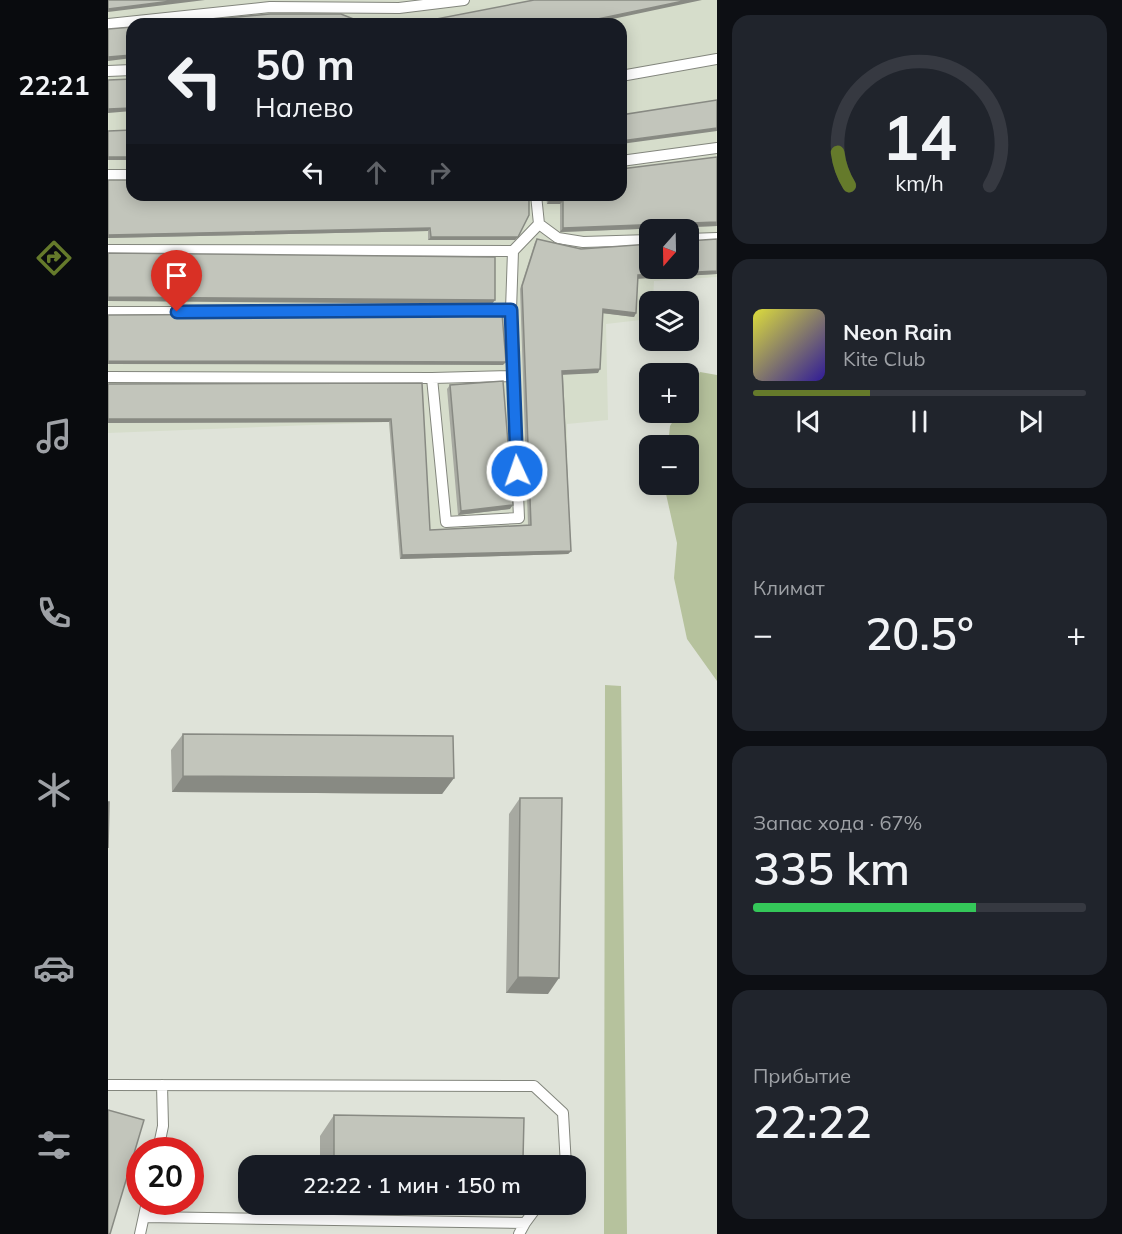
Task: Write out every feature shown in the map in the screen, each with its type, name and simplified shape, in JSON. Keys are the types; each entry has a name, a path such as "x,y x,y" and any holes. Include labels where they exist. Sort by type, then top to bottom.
{"lane":[{"path":"162,18 270,6 399,8 465,0"},
{"path":"108,24 126,22"},
{"path":"627,75 717,59"},
{"path":"108,71 126,70"},
{"path":"627,160 717,148"},
{"path":"108,175 126,175"},
{"path":"537,201 539,224 558,238 583,242 639,240"},
{"path":"432,378 446,522 519,518 511,310 513,251 539,224"},
{"path":"699,239 717,238"},
{"path":"108,250 513,251"},
{"path":"108,312 511,310"},
{"path":"108,376 432,378 513,376"},
{"path":"108,1085 534,1086 563,1113 565,1155"},
{"path":"161,1137 163,1126 162,1085"},
{"path":"519,1234 531,1215"},
{"path":"140,1234 144,1216 525,1223"}],"shaded area":[{"path":"108,0 717,0 717,277 699,278 699,219 639,219 639,279 686,279 654,281 654,291 639,291 639,320 606,324 608,420 567,424 568,554 400,559 389,422 108,433"}],"green space":[{"path":"700,372 717,375 717,681 687,639 674,578 677,543 666,495 699,495 699,435 669,435 672,423 699,423"},
{"path":"605,685 621,686 627,1234 604,1234"}],"building":[{"path":"108,0 179,0 108,9"},
{"path":"534,0 688,0 602,18 441,18"},
{"path":"270,14 341,14 351,18 228,18"},
{"path":"126,28 126,56 108,57 108,29"},
{"path":"126,79 126,108 108,109 108,80"},
{"path":"717,100 717,128 627,140 627,114"},
{"path":"126,130 126,157 108,157 108,131"},
{"path":"717,157 717,222 699,223 699,219 639,219 639,225 563,228 563,201 627,201 627,168"},
{"path":"108,180 126,180 126,201 529,201 529,215 518,237 431,237 430,228 108,235"},
{"path":"537,239 581,249 639,245 636,313 603,309 600,369 562,371 571,551 402,555 391,419 108,419 108,384 422,383 430,530 531,525 522,286"},
{"path":"717,239 717,271 699,272 699,240"},
{"path":"108,253 495,257 495,300 108,297"},
{"path":"502,313 506,362 108,361 108,315"},
{"path":"503,381 513,505 461,511 450,385"},
{"path":"183,734 453,736 454,778 183,776"},
{"path":"520,798 562,798 559,978 518,977"},
{"path":"108,802 109,802 108,848"},
{"path":"108,1110 144,1120 139,1137 126,1137 126,1180 110,1234 108,1234"},
{"path":"334,1115 524,1118 523,1155 334,1155"}],"route":[{"path":"177,312 511,310 517,471"}]}
